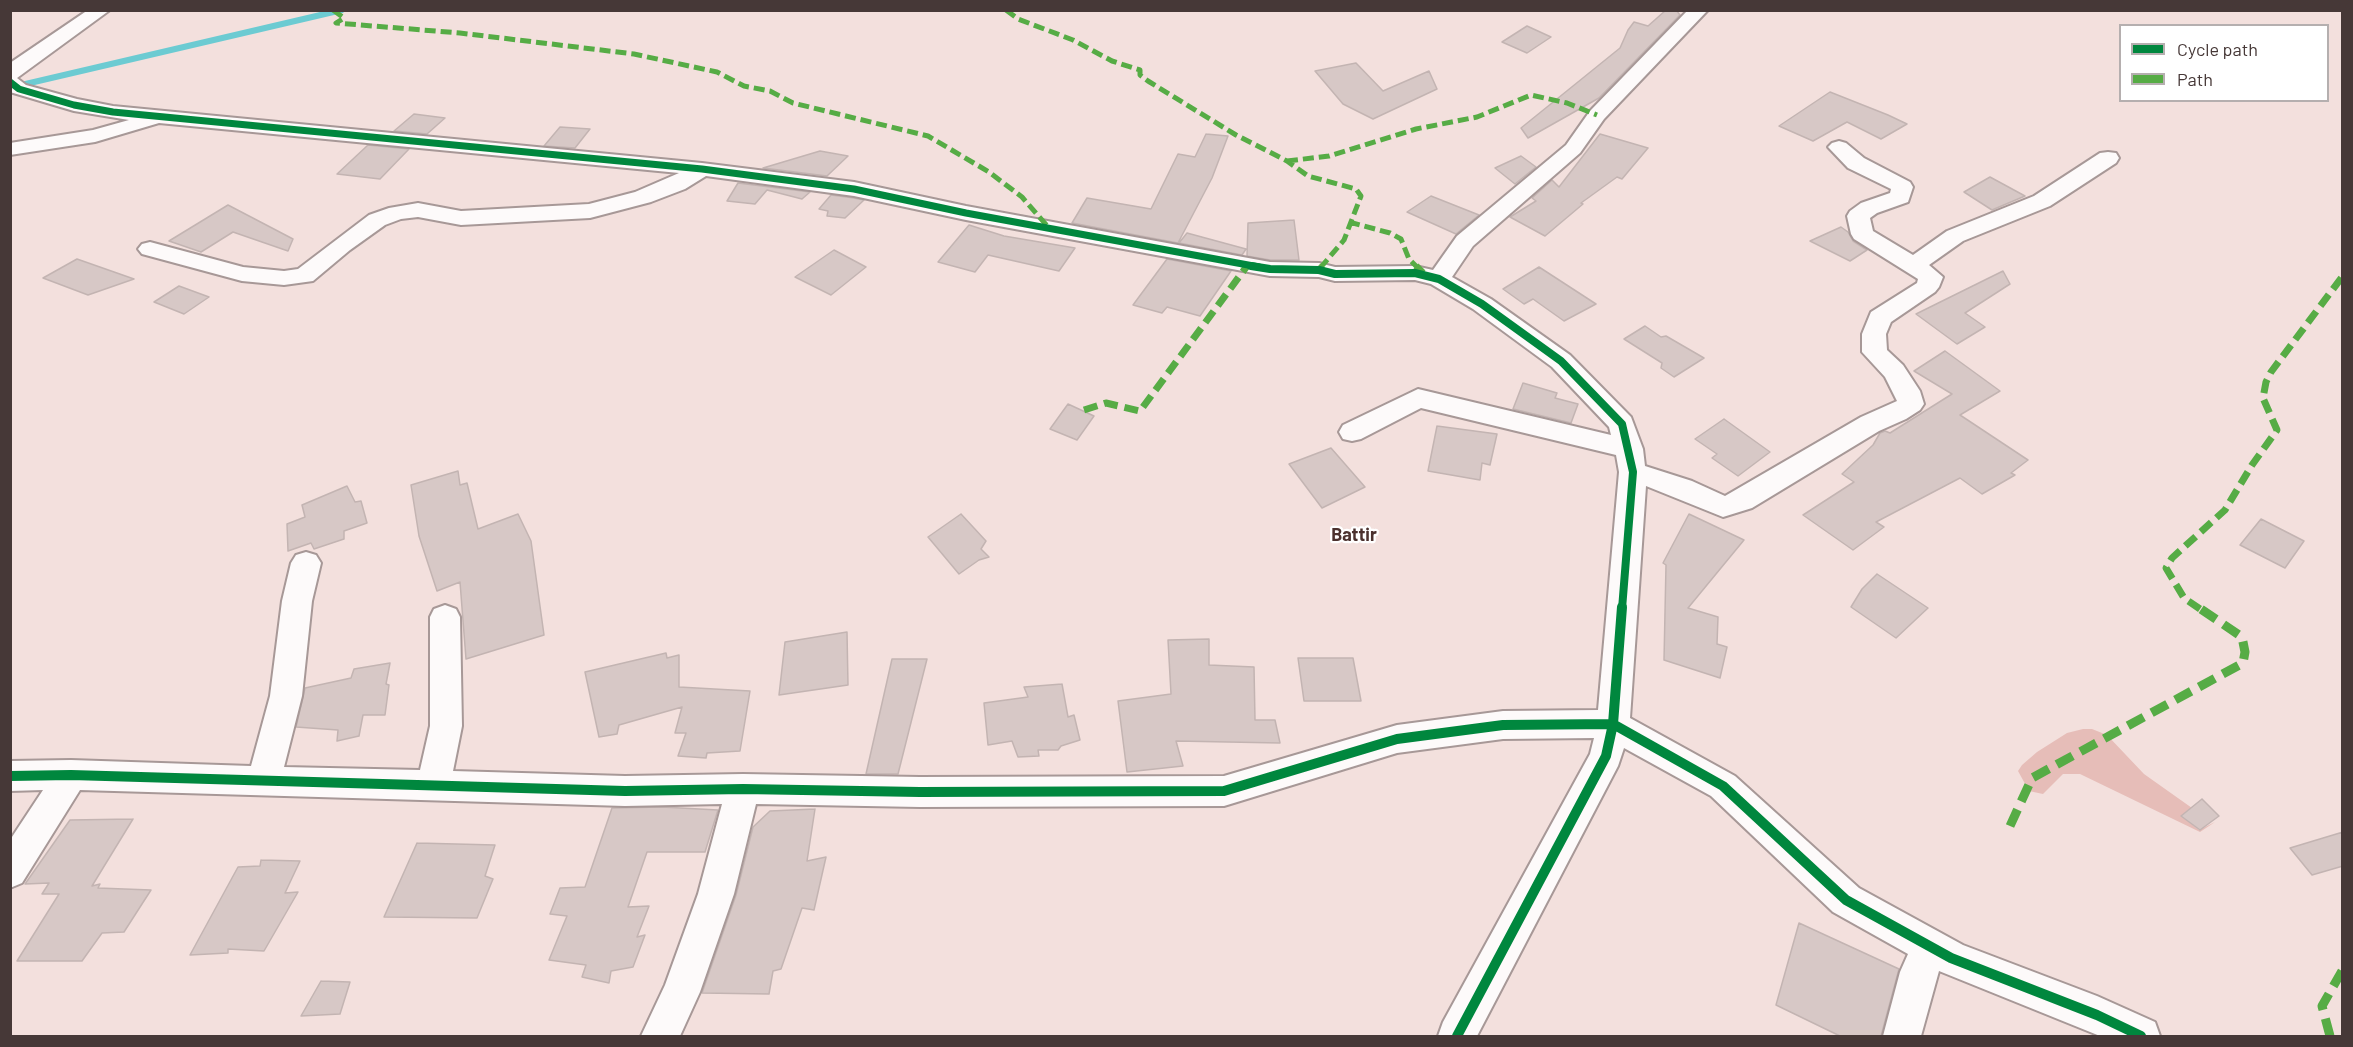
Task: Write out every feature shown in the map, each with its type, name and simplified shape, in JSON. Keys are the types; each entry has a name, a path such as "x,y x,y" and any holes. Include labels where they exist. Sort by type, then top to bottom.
{"street":[{"path":"10,74 101,10"},
{"path":"1439,279 1465,241 1573,149 1597,115 1699,10"},
{"path":"10,82 19,89 74,105 160,117 323,130 601,161 702,169 865,191 966,213 1270,268 1319,270 1335,274 1415,273 1439,279 1482,304 1561,361 1622,424 1631,460 1614,724 1606,756 1600,772 1456,1036"},
{"path":"10,149 95,136 160,117"},
{"path":"1352,432 1418,398 1631,460 1723,507 1742,501 1870,424 1897,413 1911,404 1907,391 1875,352 1874,334 1880,318 1927,287 1931,277 1862,234 1858,216 1869,208 1900,197 1902,187 1856,164 1839,147"},
{"path":"1915,265 1956,236 2042,201 2108,158"},
{"path":"150,249 242,274 284,278 305,276 377,220 397,213 418,210 461,218 590,211 642,197 677,184 702,169"},
{"path":"264,781 286,696 297,601 306,563"},
{"path":"433,786 446,726 445,617"},
{"path":"10,776 71,775 625,791 743,789 920,792 1224,791 1397,739 1503,724 1614,724 1723,786 1846,900 1925,960 1951,958 2094,1029 2141,1036"},
{"path":"10,872 71,775"},
{"path":"660,1036 681,992 716,894 743,789"},
{"path":"1902,1036 1925,960"}],"shaded area":[{"path":"2092,729 2107,735 2144,774 2192,808 2182,816 2199,830 2215,822 2200,832 2080,774 2063,774 2043,794 2029,791 2018,771 2022,765 2037,752 2067,733"}],"building":[{"path":"1666,10 1676,10 1680,15 1599,98 1528,138 1521,128 1620,48 1634,22 1648,26"},
{"path":"1527,26 1551,37 1527,53 1502,42"},
{"path":"1356,63 1383,91 1429,71 1437,89 1373,119 1343,104 1315,71"},
{"path":"1830,92 1907,124 1881,139 1847,122 1813,141 1779,126"},
{"path":"414,114 445,118 427,134 394,131"},
{"path":"560,127 590,129 575,148 544,146"},
{"path":"1206,134 1228,136 1212,178 1178,243 1072,223 1087,198 1151,209 1178,154 1195,157"},
{"path":"1600,134 1648,148 1622,179 1617,177 1581,203 1583,204 1545,236 1510,217 1536,201 1532,198 1552,180 1559,187"},
{"path":"368,145 409,149 380,179 337,174"},
{"path":"820,151 848,156 827,176 763,168"},
{"path":"1521,156 1536,167 1515,184 1495,168"},
{"path":"1990,177 2025,196 1992,210 1964,192"},
{"path":"738,183 810,192 802,199 767,190 755,204 727,201"},
{"path":"831,195 864,200 845,218 827,216 828,211 819,209"},
{"path":"1431,196 1479,215 1456,234 1407,212"},
{"path":"228,205 293,239 288,251 233,232 201,252 169,241"},
{"path":"1294,220 1299,260 1270,260 1247,256 1248,223"},
{"path":"969,225 1004,236 1075,248 1059,271 988,255 975,272 938,262"},
{"path":"1841,227 1848,232 1853,241 1867,250 1850,261 1810,241"},
{"path":"1187,233 1246,249 1242,255 1179,243"},
{"path":"834,250 866,267 831,295 795,277"},
{"path":"77,259 134,279 88,295 43,278"},
{"path":"1167,259 1231,271 1200,316 1167,307 1162,313 1133,305"},
{"path":"1539,267 1596,304 1564,321 1533,299 1524,304 1503,289"},
{"path":"2003,271 2010,284 1965,313 1985,327 1957,344 1916,314"},
{"path":"179,286 209,297 184,314 154,302"},
{"path":"1645,326 1661,337 1666,336 1704,358 1674,377 1661,368 1662,363 1624,339"},
{"path":"1945,351 2000,391 1960,415 2028,460 2011,473 2015,475 1982,494 1960,478 1876,522 1884,527 1853,550 1803,515 1854,482 1842,474 1873,445 1880,433 1885,431 1890,433 1952,394 1914,371"},
{"path":"1523,383 1557,393 1555,398 1578,404 1571,423 1513,409"},
{"path":"1068,404 1094,416 1077,440 1050,429"},
{"path":"1724,419 1770,452 1738,476 1712,458 1717,454 1695,439"},
{"path":"1437,426 1497,434 1490,465 1482,463 1480,480 1428,471"},
{"path":"1331,448 1365,487 1322,508 1289,464"},
{"path":"458,471 460,485 467,483 478,529 518,514 531,541 544,635 466,659 460,582 437,591 419,536 411,485"},
{"path":"347,486 355,502 361,501 367,523 344,531 344,539 314,549 311,543 288,551 287,524 305,517 302,505"},
{"path":"961,514 986,541 981,549 989,557 979,560 959,574 928,537"},
{"path":"1689,514 1744,540 1688,608 1718,617 1717,644 1727,647 1720,678 1664,660 1666,565 1663,563"},
{"path":"2261,519 2304,541 2285,568 2240,545"},
{"path":"1877,574 1928,608 1896,638 1851,607 1862,589"},
{"path":"847,632 848,685 779,695 785,642"},
{"path":"1209,639 1209,665 1254,667 1255,720 1275,720 1280,743 1176,741 1183,766 1127,772 1118,701 1171,694 1168,640"},
{"path":"666,653 667,658 679,655 679,687 750,691 740,751 707,753 706,758 678,756 686,733 675,733 682,707 619,725 617,734 599,737 585,672"},
{"path":"1298,658 1353,658 1361,701 1304,701"},
{"path":"892,659 927,659 898,774 866,774"},
{"path":"390,663 386,684 389,685 385,715 363,715 359,736 337,741 338,730 296,727 305,688 351,678 354,669"},
{"path":"1062,684 1068,717 1074,715 1080,740 1061,746 1058,750 1038,750 1039,756 1018,757 1012,741 988,745 984,703 1028,697 1024,687"},
{"path":"2202,799 2219,816 2200,830 2181,816"},
{"path":"662,807 718,810 705,852 647,852 628,907 649,906 637,937 645,935 633,967 611,971 609,983 582,977 586,965 549,960 567,916 550,914 560,888 585,887 612,808"},
{"path":"815,809 807,861 826,857 814,910 802,908 781,969 773,971 769,994 702,993 736,895 753,827 770,811"},
{"path":"133,819 92,886 100,884 98,888 151,890 124,932 102,933 82,961 17,961 59,894 42,894 49,883 25,884 70,820"},
{"path":"2343,832 2343,866 2312,875 2290,848"},
{"path":"417,843 495,845 485,876 493,879 477,918 384,917"},
{"path":"261,860 300,861 285,893 298,892 264,951 228,949 228,953 190,955 238,867 260,866"},
{"path":"1799,923 1899,969 1881,1036 1840,1036 1776,1005"},
{"path":"321,981 350,982 340,1014 301,1016"}],"waterway":[{"path":"17,86 342,10"}],"marked path":[{"path":"333,10 344,18 336,23 460,33 634,54 717,72 744,86 770,91 793,103 928,136 989,172 1022,197 1049,228"},
{"path":"1006,10 1018,19 1073,40 1112,61 1140,70 1140,75 1148,81 1236,135 1287,161 1308,176 1356,189 1361,196 1344,240 1319,270"},
{"path":"1287,161 1329,156 1416,129 1477,117 1531,95 1567,103 1597,115"},
{"path":"1349,222 1390,233 1401,239 1409,259 1423,273"},
{"path":"1084,410 1106,403 1140,411 1247,265"},
{"path":"2010,826 2032,778 2243,663 2245,652 2242,637 2184,598 2166,568 2172,558 2225,510 2252,465 2277,430 2263,398 2266,382 2271,372 2342,277"},
{"path":"2330,1036 2322,1006 2342,971"}],"cycle path":[{"path":"10,82 19,89 74,105 113,112 702,169 854,189 966,213 1270,269 1319,270 1335,274 1415,273 1439,279 1482,304 1561,361 1622,424 1633,472 1613,724 1606,756 1457,1036"},
{"path":"10,776 71,775 625,791 743,789 920,792 1224,791 1397,739 1503,725 1613,724 1723,786 1846,900 1951,958 2097,1015 2141,1036"}],"district":[{"name":"Battir","path":"1354,535"}]}
